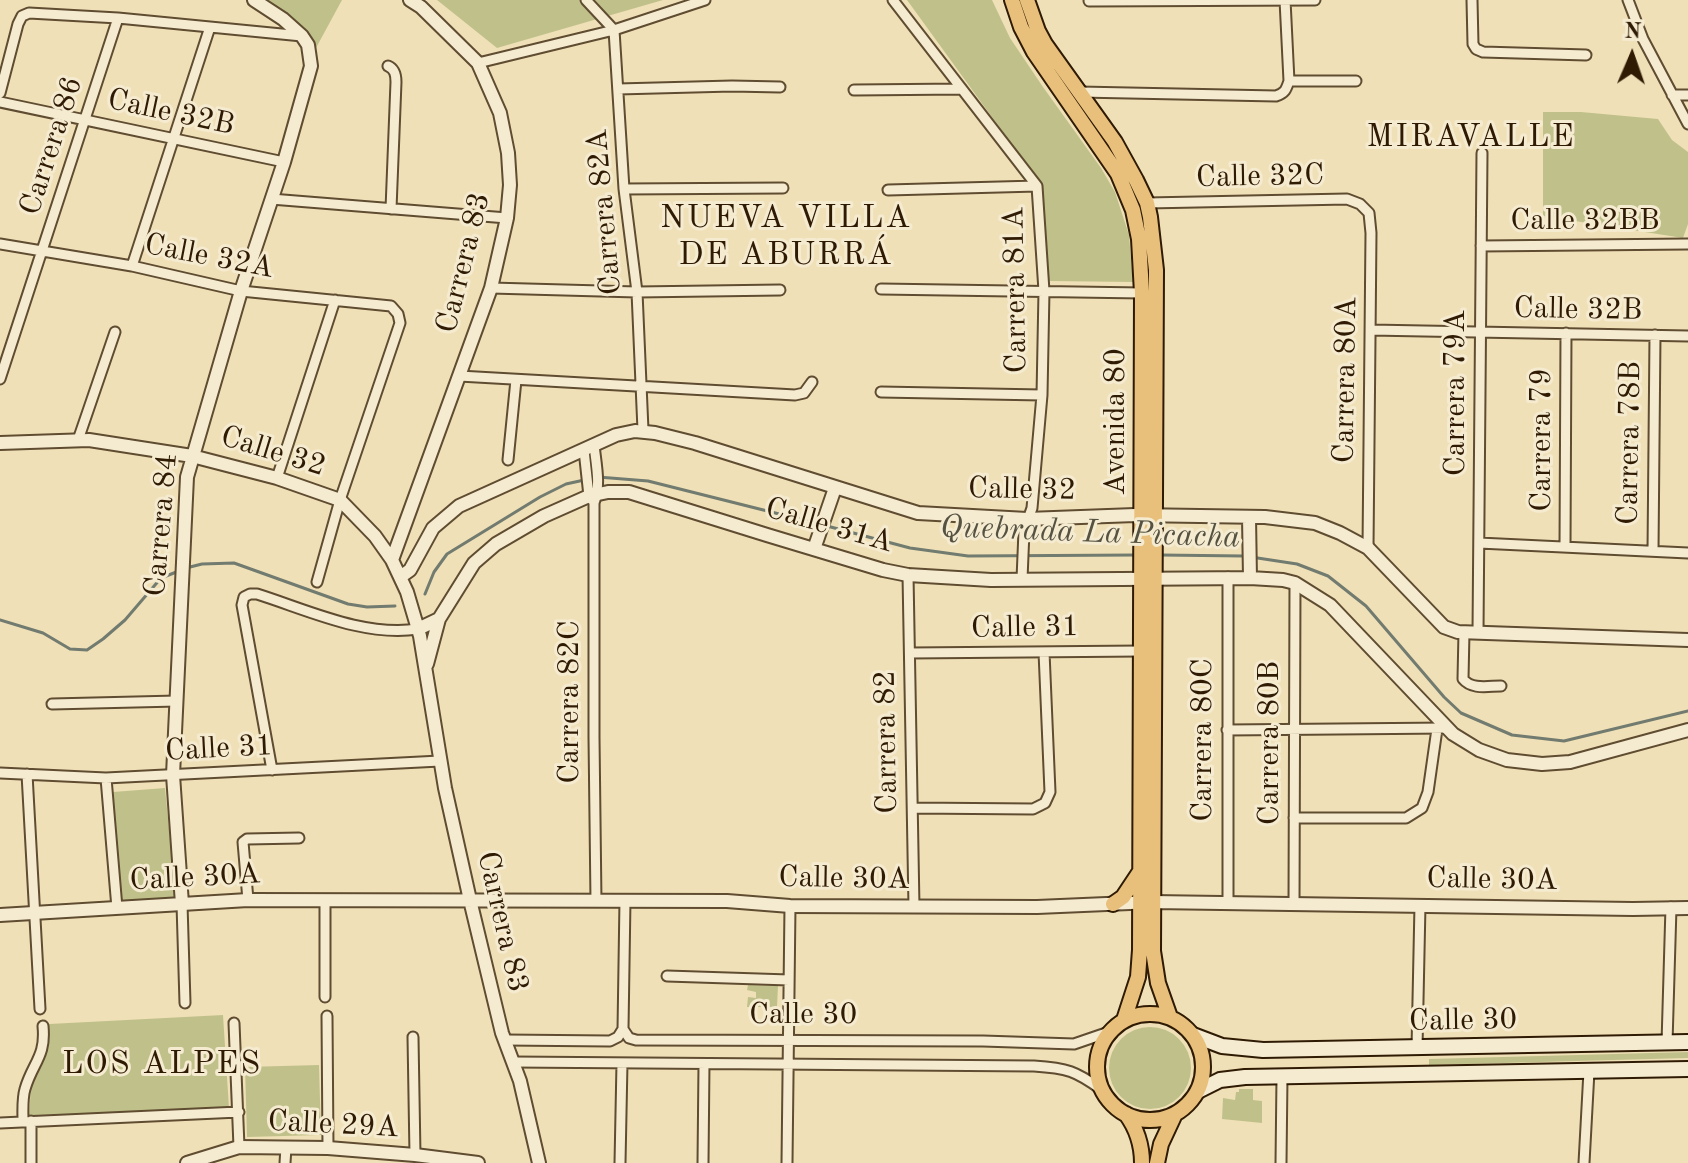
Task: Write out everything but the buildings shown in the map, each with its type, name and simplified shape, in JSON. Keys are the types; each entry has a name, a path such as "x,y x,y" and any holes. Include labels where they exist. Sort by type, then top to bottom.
{"main road":[{"name":"Avenida 80","path":"1012,0 1034,52 1108,158 1128,193 1133,210 1139,239 1142,293 1149,515"},
{"name":"Avenida 80","path":"1027,0 1045,44 1115,142 1147,203 1154,246 1156,270 1148,570 1147,902 1138,977 1124,1020"},
{"name":"Avenida 80","path":"1148,570 1141,651 1141,870 1155,971 1170,1017"},
{"path":"1113,904 1123,897 1141,870"},
{"path":"1125,1114 1150,1120 1163,1118 1184,1108 1198,1091 1204,1062 1201,1051 1193,1035 1170,1017 1147,1013 1124,1020 1109,1032 1097,1060 1097,1076 1102,1090 1108,1100 1125,1114 1137,1133 1142,1163"},
{"name":"Calle 30","path":"1193,1035 1222,1046 1242,1049 1688,1042"},
{"name":"Calle 30","path":"1198,1091 1231,1078 1688,1069"},
{"path":"1157,1163 1161,1144 1175,1114"}],"street":[{"path":"254,0 302,36"},
{"name":"Carrera 83","path":"392,560 491,288 507,218 510,185 508,153 500,113 478,63 410,0"},
{"path":"586,0 614,30"},
{"path":"478,63 614,30 705,0"},
{"name":"Carrera 81A","path":"893,0 1037,186 1044,291 1042,395 1032,508 1023,539 1022,573"},
{"path":"1089,1 1315,0"},
{"path":"1472,0 1473,44 1476,49 1483,52 1586,55"},
{"path":"1628,0 1643,39 1688,124"},
{"path":"1080,92 1276,96 1286,91 1289,81 1285,1"},
{"path":"0,93 18,24 22,16 29,13 118,18 302,36"},
{"name":"Carrera 86","path":"0,379 118,18"},
{"path":"132,266 210,27"},
{"name":"Carrera 82A","path":"614,30 624,189 637,292 643,430"},
{"name":"Carrera 84","path":"185,1003 173,775 185,490 192,456 241,291 284,162 311,66 308,45 302,36"},
{"path":"388,66 396,74 391,209"},
{"path":"1289,81 1356,81"},
{"path":"618,89 780,87"},
{"path":"854,90 962,89"},
{"path":"1672,95 1688,95"},
{"name":"Calle 32B","path":"0,102 284,162"},
{"name":"Carrera 79A","path":"1478,632 1482,153"},
{"path":"888,190 1037,186"},
{"path":"624,189 783,188"},
{"path":"271,199 507,218"},
{"name":"Calle 32C","path":"1147,203 1347,199 1360,204 1369,213"},
{"name":"Carrera 80A","path":"1368,548 1369,213"},
{"name":"Calle 32A","path":"0,244 132,266 241,291 391,306 398,314 400,323 340,500"},
{"name":"Calle 32BB","path":"1481,246 1688,244"},
{"path":"491,288 637,292 780,290"},
{"path":"881,289 1142,293"},
{"path":"277,478 335,300"},
{"name":"Calle 32B","path":"1371,330 1688,336"},
{"path":"78,440 115,332"},
{"name":"Carrera 79","path":"1565,547 1566,333"},
{"name":"Carrera 78B","path":"1653,551 1655,335"},
{"path":"459,376 795,395 804,393 812,382"},
{"path":"508,460 516,380"},
{"path":"881,392 1042,395"},
{"name":"Calle 32","path":"399,574 407,573 433,528 459,506 625,432 643,430 695,443 834,492 918,513 1027,519 1149,515 1265,517 1315,523 1368,548 1444,627 1464,632 1688,640"},
{"name":"Calle 32","path":"0,443 78,440 192,456 277,478 340,500 375,536 392,560 408,593"},
{"name":"Carrera 82C","path":"589,450 594,493 596,901"},
{"name":"Calle 31A","path":"426,667 439,619 481,555 544,516 594,493 617,492 640,494 883,570 908,575 947,578 1148,570 1295,583 1330,605 1442,729 1479,750 1507,760 1542,764 1570,762 1688,730"},
{"path":"815,547 834,492"},
{"path":"317,582 340,500"},
{"path":"1249,517 1250,578"},
{"path":"1479,543 1688,553"},
{"name":"Calle 32","path":"408,593 416,558"},
{"name":"Carrera 82","path":"908,575 914,907"},
{"name":"Carrera 80C","path":"1228,577 1228,903"},
{"name":"Carrera 80B","path":"1294,903 1295,583"},
{"name":"Carrera 83","path":"408,593 426,667 440,761 470,900 505,1040 520,1081 539,1163"},
{"path":"272,770 242,605 244,597 257,594 345,622 388,631 418,629 439,619"},
{"path":"1464,632 1463,679 1473,686 1501,686"},
{"name":"Calle 31","path":"910,653 1141,651"},
{"path":"913,808 1033,809 1045,803 1050,792 1044,652"},
{"path":"52,704 177,701"},
{"path":"1227,730 1442,729 1422,808 1406,818 1294,818"},
{"name":"Calle 31","path":"0,773 106,778 440,761"},
{"path":"27,774 40,1009"},
{"path":"106,778 117,908"},
{"path":"248,900 243,842 247,839 299,838"},
{"name":"Calle 30A","path":"0,915 248,900 727,901 790,906 914,907 1037,907 1147,902 1688,908"},
{"path":"505,1040 610,1041 618,1037 623,1029 625,900"},
{"path":"325,901 325,997"},
{"path":"1417,1048 1420,905"},
{"path":"787,1163 790,906"},
{"path":"1667,1043 1671,907"},
{"path":"667,976 789,980"},
{"path":"327,1016 328,1148"},
{"path":"234,1023 239,1147"},
{"path":"31,1163 25,1089 44,1045 43,1026"},
{"name":"Calle 30","path":"623,1029 628,1037 636,1040 1074,1044 1109,1032"},
{"path":"413,1037 415,1155"},
{"name":"Calle 30","path":"513,1062 1051,1067 1078,1073 1102,1090"},
{"path":"620,1163 622,1063"},
{"path":"703,1163 704,1064"},
{"path":"1584,1163 1589,1071"},
{"path":"1281,1163 1282,1077"},
{"path":"0,1123 239,1112"},
{"name":"Calle 29A","path":"193,1162 239,1147 286,1147 415,1155 478,1163"},
{"path":"285,1163 286,1147"}],"green space":[{"path":"254,0 342,0 310,59 308,45"},
{"path":"437,0 663,0 497,48"},
{"path":"907,0 992,0 1010,38 1115,192 1129,235 1133,282 1049,281 1039,182"},
{"path":"1543,112 1658,119 1672,140 1688,152 1688,224 1683,238 1543,216"},
{"path":"165,788 176,900 121,905 113,792"},
{"path":"748,985 778,986 777,1007 747,1007 748,997 756,998 756,992 747,990"},
{"name":"LOS ALPES","path":"223,1015 229,1108 29,1117 31,1086 46,1055 49,1024"},
{"path":"1150,1027 1166,1030 1179,1039 1188,1052 1191,1068 1188,1084 1179,1097 1166,1106 1150,1109 1134,1106 1121,1097 1112,1084 1109,1068 1112,1052 1121,1039 1134,1030"},
{"path":"1688,1052 1688,1058 1429,1065 1429,1059"},
{"path":"319,1065 321,1135 247,1137 245,1067"},
{"path":"1239,1089 1253,1089 1253,1100 1262,1101 1262,1123 1222,1119 1223,1098 1235,1100"}],"waterway":[{"name":"Quebrada La Picacha","path":"425,594 434,572 447,554 540,497 566,484 598,477 648,481 819,524"},
{"name":"Quebrada La Picacha","path":"827,526 910,548 968,556 1136,555"},
{"name":"Quebrada La Picacha","path":"1160,555 1244,556"},
{"name":"Quebrada La Picacha","path":"1251,557 1297,564 1328,576 1366,606 1461,713 1512,735 1564,741 1688,711"},
{"path":"186,568 234,563 348,604 395,606"},
{"path":"0,620 43,633 70,649 87,650 125,620 161,578 179,571"}],"district":[{"name":"MIRAVALLE","path":"1471,138"},
{"name":"NUEVA VILLA DE ABURRÁ","path":"786,238"},
{"name":"LOS ALPES","path":"162,1065"}]}
